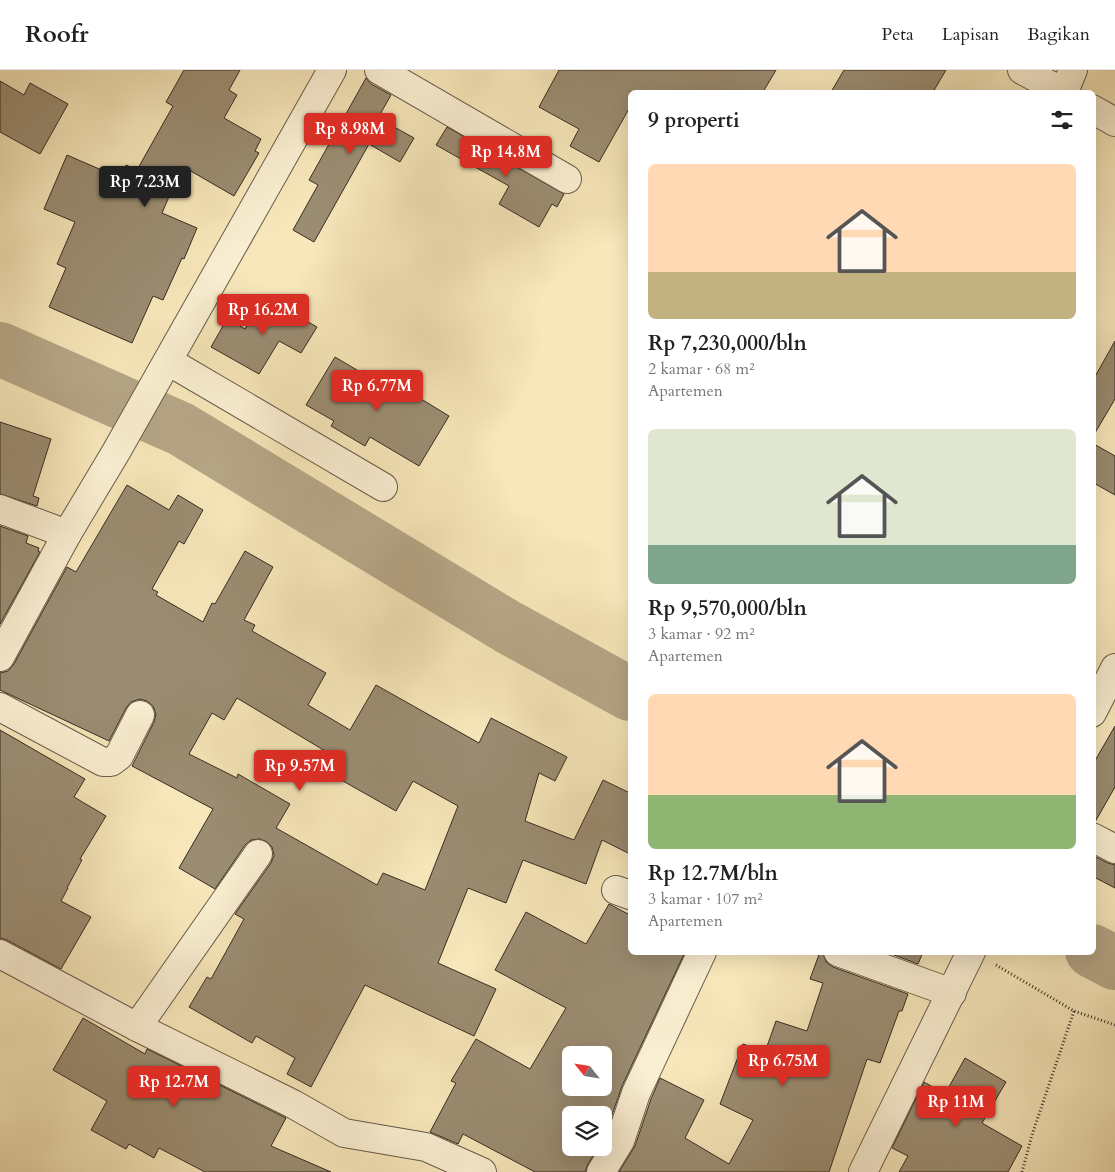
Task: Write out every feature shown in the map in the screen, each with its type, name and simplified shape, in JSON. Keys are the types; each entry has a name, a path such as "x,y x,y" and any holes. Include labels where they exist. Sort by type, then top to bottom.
{"street":[{"path":"0,658 67,534 165,367 332,70"},
{"path":"379,70 567,179"},
{"path":"1022,70 1059,90"},
{"path":"1064,90 1073,70"},
{"path":"1096,111 1115,122"},
{"path":"165,367 383,487"},
{"path":"0,508 67,534"},
{"path":"1096,705 1115,668"},
{"path":"0,707 103,762 111,762 119,756 140,715"},
{"path":"1096,839 1115,849"},
{"path":"137,1027 258,854"},
{"path":"0,954 137,1027 293,1104 344,1133 426,1147 482,1172"},
{"path":"601,1172 620,1141 636,1093 701,955"},
{"path":"846,955 952,994"},
{"path":"863,1172 952,994 981,957"}],"path":[{"path":"981,957 1074,1011 1115,1025"},
{"path":"1022,1172 1032,1136 1074,1011"}],"building":[{"path":"184,70 240,70 229,90 237,95 224,118 261,139 255,151 259,153 234,196 182,166 162,213 197,228 163,300 153,296 132,343 49,307 66,268 57,264 75,222 44,209 67,155 120,178 126,165 137,170 173,106 166,102"},
{"path":"559,70 776,70 764,90 628,90 628,111 599,162 570,146 579,129 539,107"},
{"path":"844,70 946,70 934,90 832,90"},
{"path":"366,78 371,84 391,95 378,118 414,138 400,162 369,144 314,242 293,230 318,185 309,180"},
{"path":"0,81 24,95 30,83 68,104 40,154 0,132"},
{"path":"447,127 564,194 557,207 552,204 539,227 499,204 509,186 436,145"},
{"path":"264,297 317,327 301,353 279,341 259,374 211,347 227,319 245,329"},
{"path":"1115,341 1115,399 1096,431 1096,375"},
{"path":"335,357 362,373 364,370 416,400 418,397 449,416 419,466 370,437 365,446 331,426 334,421 306,405"},
{"path":"0,422 51,439 33,496 39,498 37,506 0,494"},
{"path":"1096,445 1115,456 1115,495 1096,484"},
{"path":"127,485 169,510 178,495 203,510 184,544 179,541 152,589 158,592 156,595 203,622 212,603 215,604 245,551 273,567 244,620 255,625 252,631 326,673 308,705 350,730 376,685 479,743 491,718 567,757 555,781 539,773 525,821 574,840 603,780 628,792 628,853 602,840 586,884 523,860 506,903 468,888 438,963 496,989 474,1036 365,985 311,1087 287,1074 295,1058 256,1036 252,1043 189,1007 207,977 211,979 244,919 235,914 271,863 274,855 272,847 260,839 251,840 245,845 215,889 179,868 213,809 132,766 154,722 156,714 153,706 147,701 140,699 131,702 109,741 0,690 0,673 8,671 14,664 67,567 76,572","holes":["237,698 335,757 327,772 396,811 413,781 458,806 425,890 383,873 377,885 276,828 290,804 238,774 237,778 189,754 212,713 224,720"]},
{"path":"0,526 28,536 26,543 39,548 38,551 40,552 0,624"},
{"path":"1115,726 1115,787 1096,820 1096,759"},
{"path":"0,730 85,779 74,797 106,816 80,859 82,860 61,901 91,917 61,969 0,938"},
{"path":"1096,857 1115,865 1115,888 1096,878"},
{"path":"609,904 628,914 628,955 684,955 622,1086 612,1115 612,1106 562,1106 562,1156 593,1156 585,1172 535,1172 463,1134 458,1144 430,1132 456,1083 451,1081 476,1039 530,1069 566,1008 495,970 526,912 586,944"},
{"path":"819,955 824,955 826,962 833,967 908,994 902,1011 899,1011 880,1063 867,1059 829,1172 619,1172 635,1146 660,1078 704,1100 685,1138 729,1164 753,1120 720,1104 743,1044 765,1052 776,1021 807,1031 823,983 810,979"},
{"path":"894,955 922,955 918,964"},
{"path":"83,1018 145,1054 147,1049 286,1118 271,1146 331,1172 205,1172 159,1148 154,1158 129,1144 126,1149 91,1130 107,1101 53,1070"},
{"path":"965,1058 1006,1082 982,1123 1022,1146 1008,1172 899,1172 908,1156 892,1148 924,1082 945,1094"}],"waterway":[{"path":"0,349 181,429 508,627 628,693"},
{"path":"1096,953 1115,963"}]}
